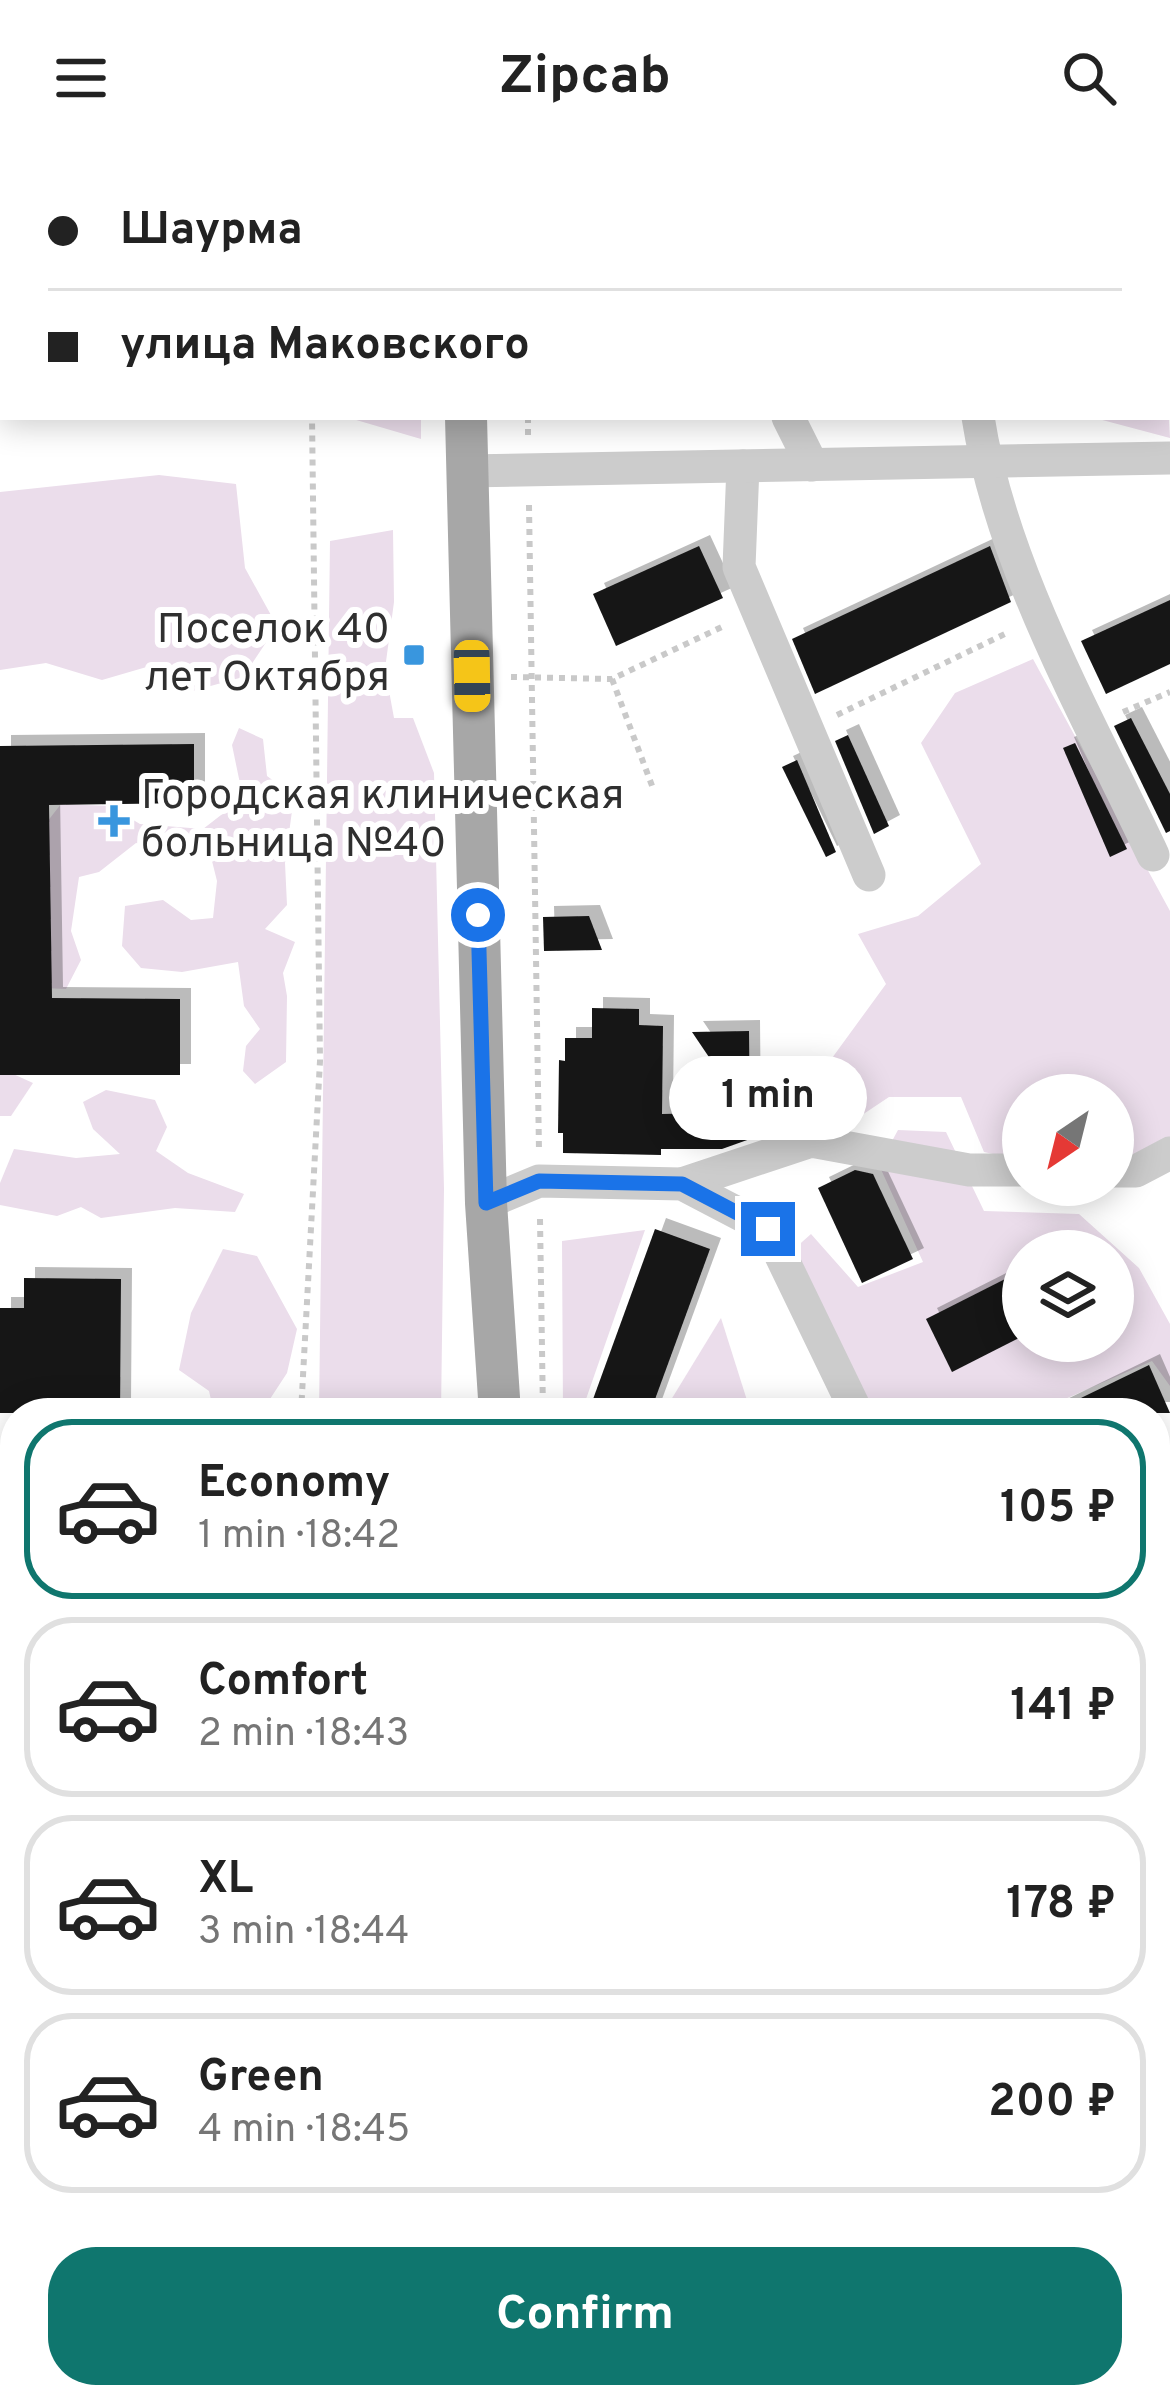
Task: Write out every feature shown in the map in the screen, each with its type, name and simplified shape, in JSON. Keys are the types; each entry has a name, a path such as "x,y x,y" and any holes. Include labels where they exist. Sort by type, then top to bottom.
{"main road":[{"path":"466,420 486,1203 499,1398"}],"street":[{"path":"790,420 812,465"},
{"path":"978,420 985,461 1040,617 1154,855"},
{"path":"466,471 1170,458"},
{"path":"743,466 739,567 869,874"},
{"path":"486,1203 539,1181 682,1184 812,1142 969,1170 1002,1171"},
{"path":"1134,1171 1170,1153"},
{"path":"682,1184 768,1229 850,1398"}],"path":[{"path":"302,1398 320,1061 312,420"},
{"path":"528,420 543,1398"},
{"path":"472,676 612,680 757,609"},
{"path":"807,729 1040,617"},
{"path":"612,680 654,790"},
{"path":"1092,725 1170,692"}],"shaded area":[{"path":"356,420 421,420 421,439"},
{"path":"1102,420 1169,420 1170,438"},
{"path":"159,475 236,484 245,568 277,626 243,677 189,692 150,666 102,680 46,663 0,670 0,492"},
{"path":"393,530 394,602 385,669 394,718 413,718 434,773 444,1189 441,1398 319,1398 330,541"},
{"path":"1033,659 1170,911 1170,1163 1134,1155 1134,1074 1002,1074 1002,1156 984,1152 961,1097 889,1097 832,1135 824,1069 886,984 858,934 918,916 981,864 921,743 955,693"},
{"path":"239,728 263,739 267,776 294,796 285,863 287,905 265,929 295,942 283,973 286,1062 255,1084 243,1071 246,1046 260,1029 244,1006 238,962 182,972 141,968 122,946 125,906 163,900 191,920 213,918 217,881 208,845 186,853 136,843 99,872 79,877 71,931 81,960 66,989 43,988 36,836 61,804 110,806 140,824 203,829 243,798 232,745"},
{"path":"0,1068 33,1083 11,1116 0,1116"},
{"path":"106,1090 155,1100 167,1127 156,1151 188,1173 244,1194 235,1212 175,1208 101,1218 81,1207 57,1216 0,1205 0,1183 14,1149 76,1158 120,1154 93,1129 83,1102"},
{"path":"898,1130 946,1132 984,1211 1079,1214 1097,1230 1002,1230 1002,1362 1134,1362 1134,1264 1170,1324 1170,1386 1152,1361 1067,1398 867,1398 793,1250 811,1234 858,1287 923,1262 879,1165"},
{"path":"645,1230 586,1398 563,1398 562,1241"},
{"path":"223,1249 257,1256 297,1329 287,1373 271,1398 211,1398 209,1391 179,1370 191,1313"},
{"path":"721,1318 746,1398 672,1398"}],"building":[{"path":"699,546 723,598 616,646 593,594"},
{"path":"990,546 1011,602 815,694 792,639"},
{"path":"1170,600 1170,664 1106,694 1081,641"},
{"path":"1131,718 1170,794 1170,831 1166,833 1114,726"},
{"path":"848,735 889,826 874,834 835,741"},
{"path":"1075,743 1127,849 1110,857 1063,748"},
{"path":"194,744 194,803 49,805 52,998 180,999 180,1075 0,1075 0,746"},
{"path":"797,760 836,852 826,857 782,767"},
{"path":"589,916 602,950 544,951 543,917"},
{"path":"592,1008 639,1009 639,1025 663,1026 662,1114 717,1113 717,1069 692,1032 749,1031 750,1139 722,1149 661,1149 661,1155 563,1153 563,1133 558,1133 559,1060 565,1061 565,1038 592,1038"},
{"path":"855,1170 873,1174 913,1259 862,1283 818,1188"},
{"path":"655,1229 710,1249 655,1398 593,1398"},
{"path":"24,1278 121,1279 120,1398 0,1398 0,1308 24,1308"},
{"path":"1002,1281 1002,1347 952,1372 926,1319"},
{"path":"1149,1365 1163,1398 1081,1398"}],"place":[{"name":"Поселок 40 лет Октября","path":"414,655"},
{"name":"Городская клиническая больница №40","path":"114,821"}],"route":[{"path":"478,915 486,1203 539,1181 682,1184 768,1229"}]}
